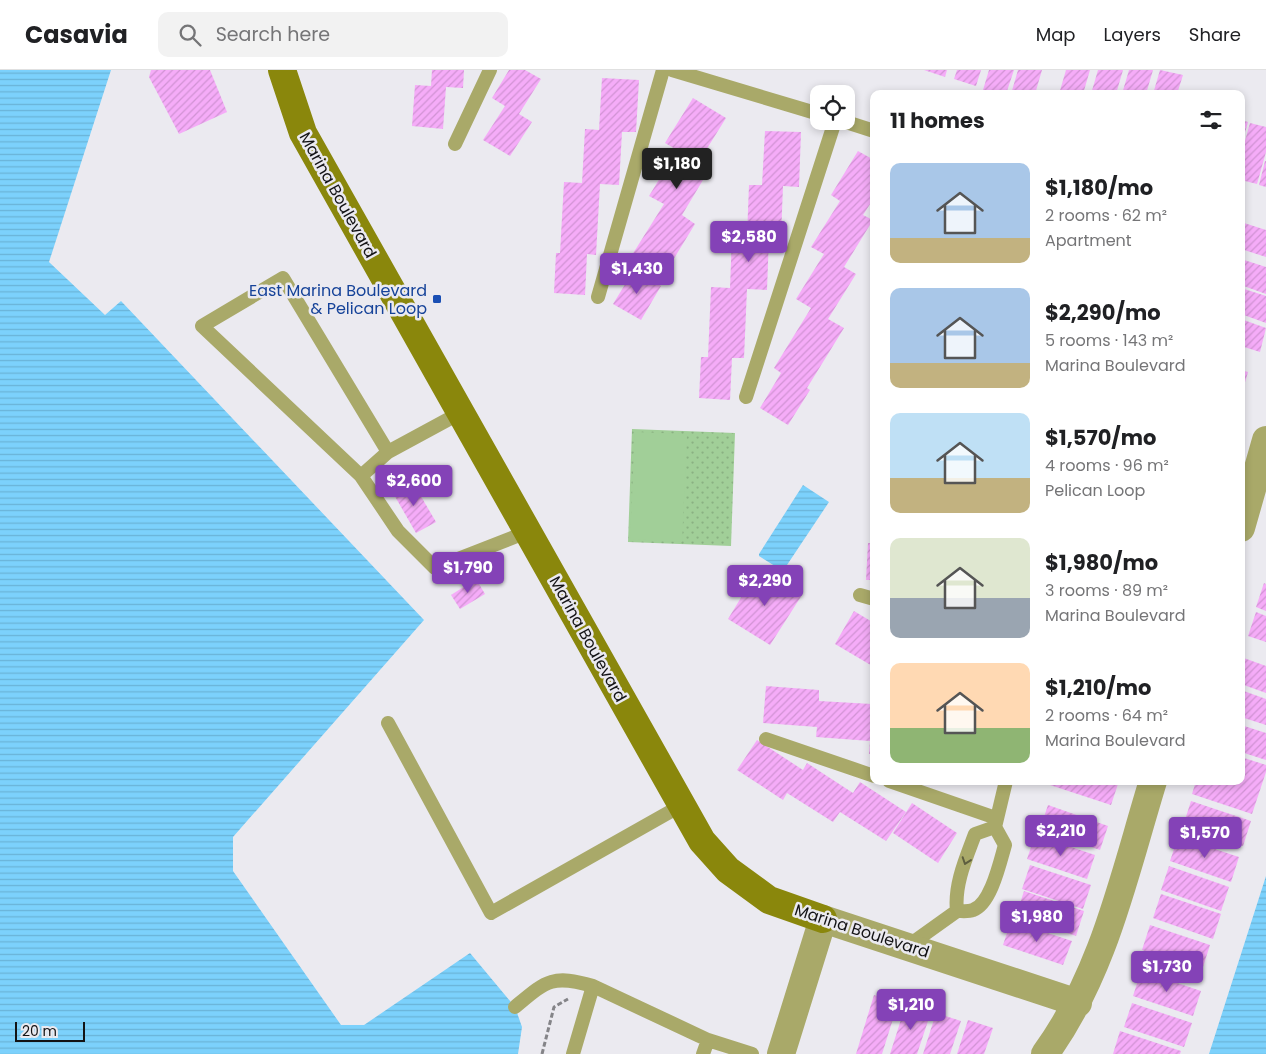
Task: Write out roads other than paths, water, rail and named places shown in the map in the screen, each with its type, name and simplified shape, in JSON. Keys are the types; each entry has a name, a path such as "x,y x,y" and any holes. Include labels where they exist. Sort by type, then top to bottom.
{"street":[{"name":"Marina Boulevard","path":"282,70 303,133 702,841 728,870 769,900 1078,1003"},
{"path":"1245,514 1266,440"},
{"path":"1045,1054 1078,1003 1114,916 1151,785"},
{"path":"781,1054 823,919"}],"lane":[{"path":"455,144 490,70"},
{"path":"598,297 662,70"},
{"path":"672,70 810,111"},
{"path":"855,125 870,130"},
{"path":"746,397 831,130"},
{"path":"388,452 283,278 202,326 361,476 398,531 435,568 527,532"},
{"path":"361,476 388,452 460,413"},
{"path":"388,723 491,913 682,805"},
{"path":"766,739 870,775"},
{"path":"899,785 995,823"},
{"path":"908,946 957,911 972,910 984,903 997,873 1005,845 995,823 1005,785"},
{"path":"957,911 956,899 964,866 975,834 995,823"},
{"path":"515,1007 544,983 570,979 593,986 708,1040 752,1054"},
{"path":"573,1054 593,986"},
{"path":"703,1054 708,1040"}],"water":[{"path":"0,70 111,70 49,262 105,315 121,301 424,620 233,837 233,871 341,1025 364,1025 470,953 515,1007 522,1027 518,1054 0,1054"},
{"path":"803,485 829,502 783,571 759,556 759,554"},
{"path":"1266,876 1266,1054 1209,1054"}],"place":[{"name":"East Marina Boulevard & Pelican Loop","path":"437,299"}]}
